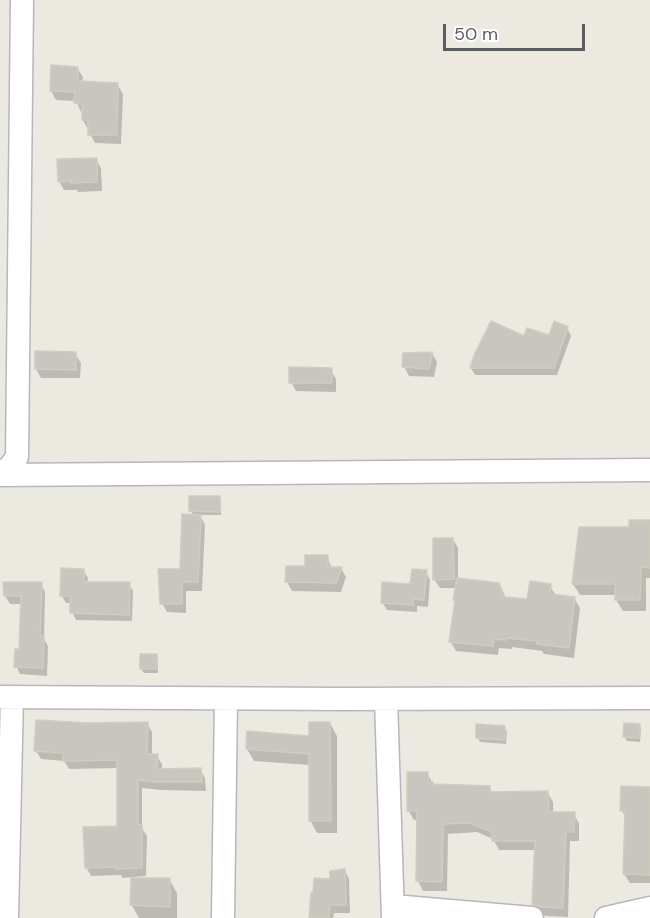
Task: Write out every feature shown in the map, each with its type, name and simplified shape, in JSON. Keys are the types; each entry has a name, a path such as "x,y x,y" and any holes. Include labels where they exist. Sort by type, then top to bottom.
{"street":[{"path":"0,473 9,468 17,457 22,0"},
{"path":"0,473 650,470"},
{"path":"7,918 6,697 650,698"},
{"path":"223,918 226,699"},
{"path":"386,699 393,912 532,918"},
{"path":"606,918 650,908"}],"building":[{"path":"51,65 78,67 78,81 118,83 117,135 88,135 88,120 82,120 82,104 74,103 75,92 50,91"},
{"path":"97,158 97,182 58,182 57,159"},
{"path":"491,321 524,336 527,328 549,335 554,321 568,327 554,368 470,368"},
{"path":"35,351 76,352 76,370 35,369"},
{"path":"433,352 429,369 402,367 403,353"},
{"path":"289,367 332,368 332,383 289,383"},
{"path":"189,496 220,496 220,512 189,511"},
{"path":"182,514 201,515 198,582 182,582 182,604 160,604 158,569 180,569"},
{"path":"629,520 650,520 650,568 641,567 640,600 615,600 615,584 572,584 579,527 629,527"},
{"path":"433,538 453,538 454,579 433,580"},
{"path":"305,555 328,555 328,567 342,567 336,583 285,582 286,566 305,566"},
{"path":"61,568 84,569 84,582 130,582 129,615 70,613 70,596 60,596"},
{"path":"412,569 427,570 424,600 413,599 413,605 381,603 382,582 410,584"},
{"path":"457,578 499,583 505,597 527,599 530,581 551,584 550,594 575,597 569,648 537,644 537,641 507,638 506,640 494,639 493,646 449,642"},
{"path":"3,582 42,582 40,636 44,636 43,668 14,667 15,649 19,649 21,596 4,596"},
{"path":"140,654 157,654 157,669 140,669"},
{"path":"36,720 89,723 148,722 147,754 158,754 157,769 201,768 202,782 138,780 138,825 142,825 142,868 85,868 83,827 117,826 117,760 63,761 63,753 34,751"},
{"path":"309,722 330,722 331,821 309,821 309,754 246,749 247,731 309,736"},
{"path":"624,723 640,724 639,738 623,737"},
{"path":"476,724 505,726 505,740 476,738"},
{"path":"407,772 428,772 428,782 433,782 433,784 490,786 490,792 548,791 549,812 575,812 574,832 566,832 563,908 540,907 532,904 535,841 492,841 492,832 470,823 443,824 442,882 416,881 417,811 407,811"},
{"path":"621,786 650,787 650,875 623,874 625,811 620,811"},
{"path":"345,869 346,905 330,905 329,918 309,918 314,878 330,879 330,871"},
{"path":"131,878 170,878 170,907 130,905"}]}
